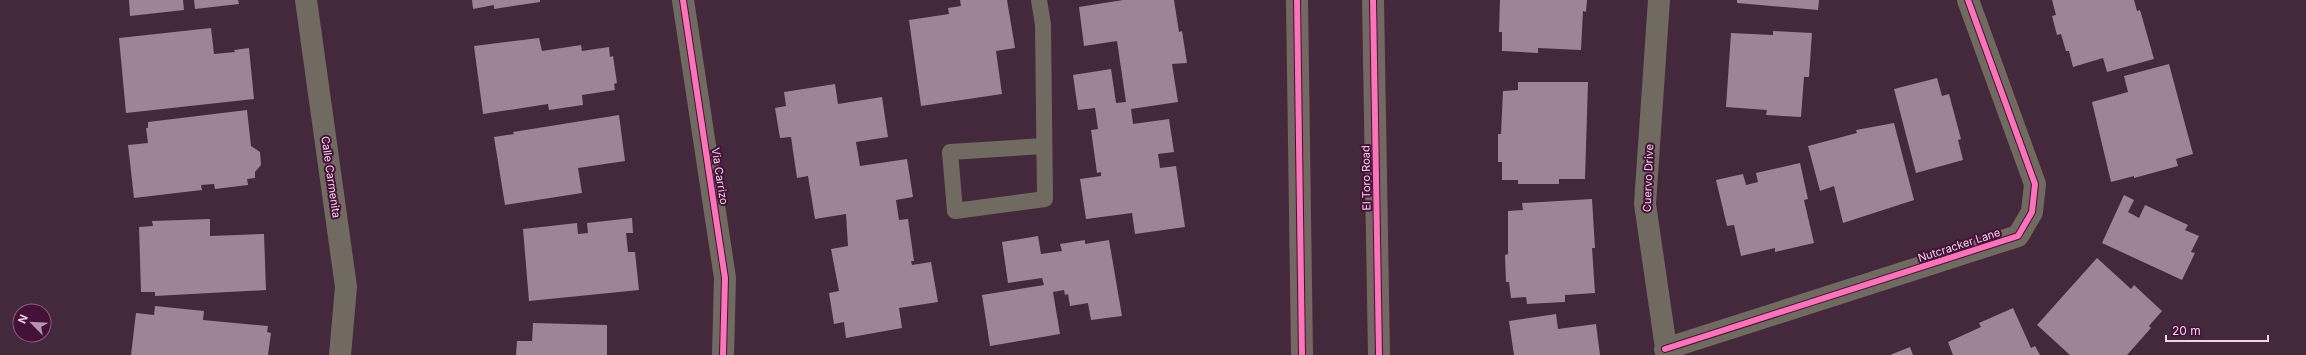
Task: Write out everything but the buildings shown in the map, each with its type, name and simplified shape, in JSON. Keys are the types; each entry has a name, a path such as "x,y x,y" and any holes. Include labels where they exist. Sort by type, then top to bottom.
{"main road":[{"path":"1297,0 1302,355"},
{"name":"El Toro Road","path":"1374,0 1379,355"}],"street":[{"name":"Calle Carmenita","path":"306,0 346,286 340,355"},
{"name":"Via Carrizo","path":"683,0 725,278 723,355"},
{"name":"Cuervo Drive","path":"1659,0 1645,204 1666,352"},
{"name":"Nutcracker Lane","path":"1666,352 2018,236 2032,212 2035,184 1968,0"}],"lane":[{"path":"1039,0 1043,25 1045,199 955,211 950,152 1044,146"}],"cycle path":[{"path":"683,0 725,278 723,355"},
{"path":"1297,0 1302,355"},
{"path":"1373,0 1379,355"},
{"path":"1665,349 2018,236 2032,212 2035,184 1968,0"}]}
